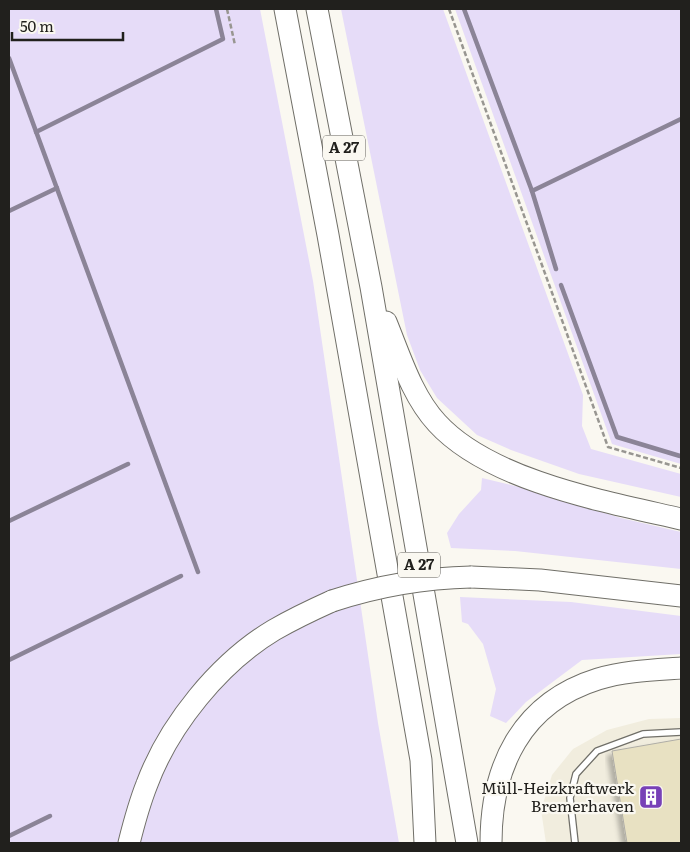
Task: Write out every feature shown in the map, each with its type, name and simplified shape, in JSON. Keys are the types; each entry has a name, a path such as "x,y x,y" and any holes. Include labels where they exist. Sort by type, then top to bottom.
{"highway":[{"name":"A 27","path":"285,9 333,263 437,843"},
{"name":"A 27","path":"318,9 371,287 467,843"},
{"path":"371,287 414,389 424,407 437,423 468,449 489,462 541,482 613,503 681,519"},
{"path":"129,843 147,783 161,753 178,724 198,697 246,650 272,631 332,601 386,585 442,577 540,580 681,596"},
{"path":"491,843 495,798 503,767 526,725 542,709 578,686 599,679 629,673 681,668"},
{"path":"421,760 425,843"}],"lane":[{"path":"575,843 570,798 576,774 597,752 643,734 681,732"}],"path":[{"path":"226,9 235,45"},
{"path":"449,9 608,447 681,468"}],"shaded area":[{"path":"9,9 260,9 313,281 378,723 399,843 9,843"},
{"path":"341,9 443,9 583,395 582,426 591,449 681,474 681,497 579,474 511,450 477,435 437,398 420,370 407,335"},
{"path":"455,9 681,9 681,464 612,444"},
{"path":"482,478 531,490 621,518 681,532 681,569 515,551 451,548 447,533 459,514 481,490"},
{"path":"460,597 571,602 681,616 681,654 582,660 526,702 506,723 490,716 496,689 483,644 468,624 462,622"},
{"path":"681,718 681,843 546,843 541,810 552,775 573,749 607,730 649,719"}],"building":[{"name":"Müll-Heizkraftwerk Bremerhaven","path":"681,739 681,843 627,843 612,751"}],"waterway":[{"path":"36,132 223,39 216,9"},
{"path":"464,9 532,191 681,119"},
{"path":"9,58 198,572"},
{"path":"9,211 57,188"},
{"path":"532,191 556,269"},
{"path":"561,285 617,437 680,456"},
{"path":"9,521 128,464"},
{"path":"9,660 181,576"},
{"path":"9,836 50,816"}],"place":[{"name":"Müll-Heizkraftwerk Bremerhaven","path":"651,797"}]}
